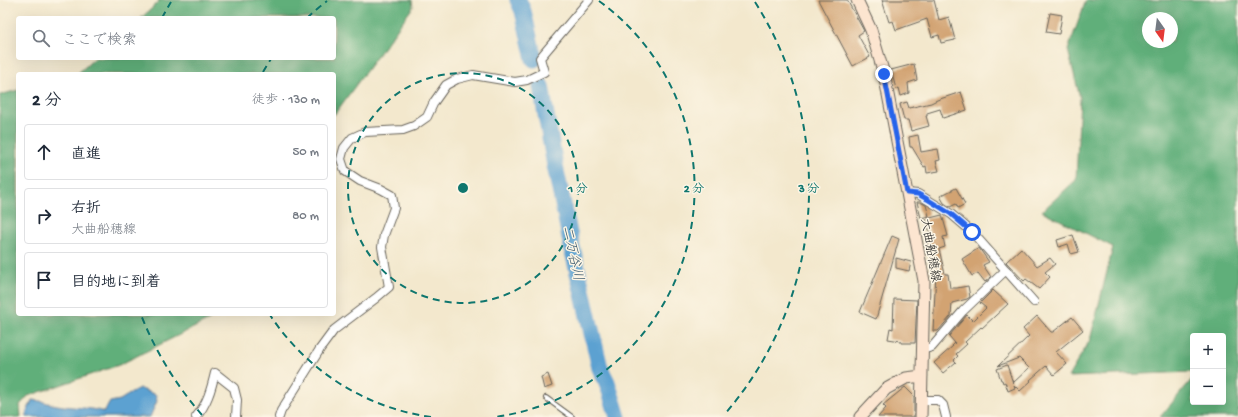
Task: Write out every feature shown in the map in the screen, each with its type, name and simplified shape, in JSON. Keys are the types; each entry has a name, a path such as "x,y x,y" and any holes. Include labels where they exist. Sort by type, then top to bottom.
{"main road":[{"name":"大曲船穂線","path":"857,0 871,30 884,74 924,281 921,417"},
{"path":"860,417 886,389 906,378 922,376"}],"street":[{"path":"282,415 320,349 334,330 389,287 382,247 384,235 394,208 392,195 360,181 345,171 341,159 344,148 352,138 364,132 403,130 414,126 427,117 434,102 446,85 457,79 473,75 515,82 528,80 544,72 540,58 589,0"},
{"path":"907,193 918,194 951,214 972,232 1034,302"},
{"path":"922,350 932,347 963,311 1006,270"},
{"path":"196,417 203,409 209,396 215,373 234,388 236,417"},
{"path":"921,400 938,400 943,405 946,417"}],"lane":[{"path":"546,398 572,417"}],"green space":[{"path":"158,0 412,0 413,7 336,112 336,72 79,72 93,60 336,60 336,16 143,16 159,2"},
{"path":"1086,0 1238,0 1238,417 1160,417 1190,382 1190,405 1226,405 1226,333 1190,333 1190,372 1068,377 1090,340 1113,247 1042,211 1076,180 1080,98 1068,50"},
{"path":"16,91 16,316 217,316 119,365 28,396 20,405 21,417 0,417 0,95"}],"water":[{"path":"139,388 156,395 157,401 150,417 26,417 32,400 104,412 110,402 120,400"}],"building":[{"path":"818,0 847,0 864,31 858,35 870,57 853,66"},
{"path":"882,0 934,0 939,20 949,17 955,40 941,43 939,35 932,37 927,19 896,30 893,21 889,22"},
{"path":"1050,13 1062,15 1059,34 1046,32"},
{"path":"914,64 917,80 908,83 909,93 901,96 899,88 896,89 891,70"},
{"path":"961,92 967,110 943,118 940,109 927,113 926,116 929,126 911,131 908,120 904,120 900,104 907,102 909,108 931,103"},
{"path":"918,135 921,152 938,149 940,160 936,161 939,171 927,173 926,166 924,167 912,147 910,147 909,137"},
{"path":"956,188 965,204 958,208 956,204 950,207 944,203 940,196"},
{"path":"917,202 926,205 929,216 921,218"},
{"path":"942,215 948,236 943,237 945,247 939,249 945,274 948,274 950,288 968,286 970,297 952,303 951,316 938,331 933,331 936,272 933,273 931,264 933,263 927,242 932,241 926,219"},
{"path":"1073,235 1079,252 1071,254 1068,244 1059,247 1057,240"},
{"path":"892,236 899,239 876,319 860,312"},
{"path":"979,248 989,262 983,265 991,277 985,282 978,273 972,276 962,259"},
{"path":"1021,248 1037,266 1050,258 1055,264 1045,272 1050,277 1039,289 1026,279 1024,281 1006,262"},
{"path":"896,258 911,262 909,271 896,268"},
{"path":"993,290 1008,304 965,342 967,344 956,354 958,356 954,360 956,362 943,373 934,363 955,343 949,336 967,315 973,321 986,308 980,303"},
{"path":"894,299 917,300 915,343 901,343 901,341 888,339 890,328 893,329"},
{"path":"1037,316 1051,332 1072,317 1083,330 1056,352 1067,364 1054,375 1046,366 1020,391 1014,385 1015,388 1008,391 1005,382 1003,383 1001,380 997,369 1007,365 1013,383 1029,368 1019,358 998,366 1029,336 1023,329"},
{"path":"548,374 552,386 544,389 541,377"},
{"path":"905,387 914,396 914,417 878,417 886,408 883,405"}],"waterway":[{"name":"二万谷川","path":"518,0 523,11 534,59"},
{"name":"二万谷川","path":"541,86 555,166 600,368 607,382 618,417"}],"route":[{"path":"884,74 907,193 918,194 927,199 951,214 972,232"}]}
